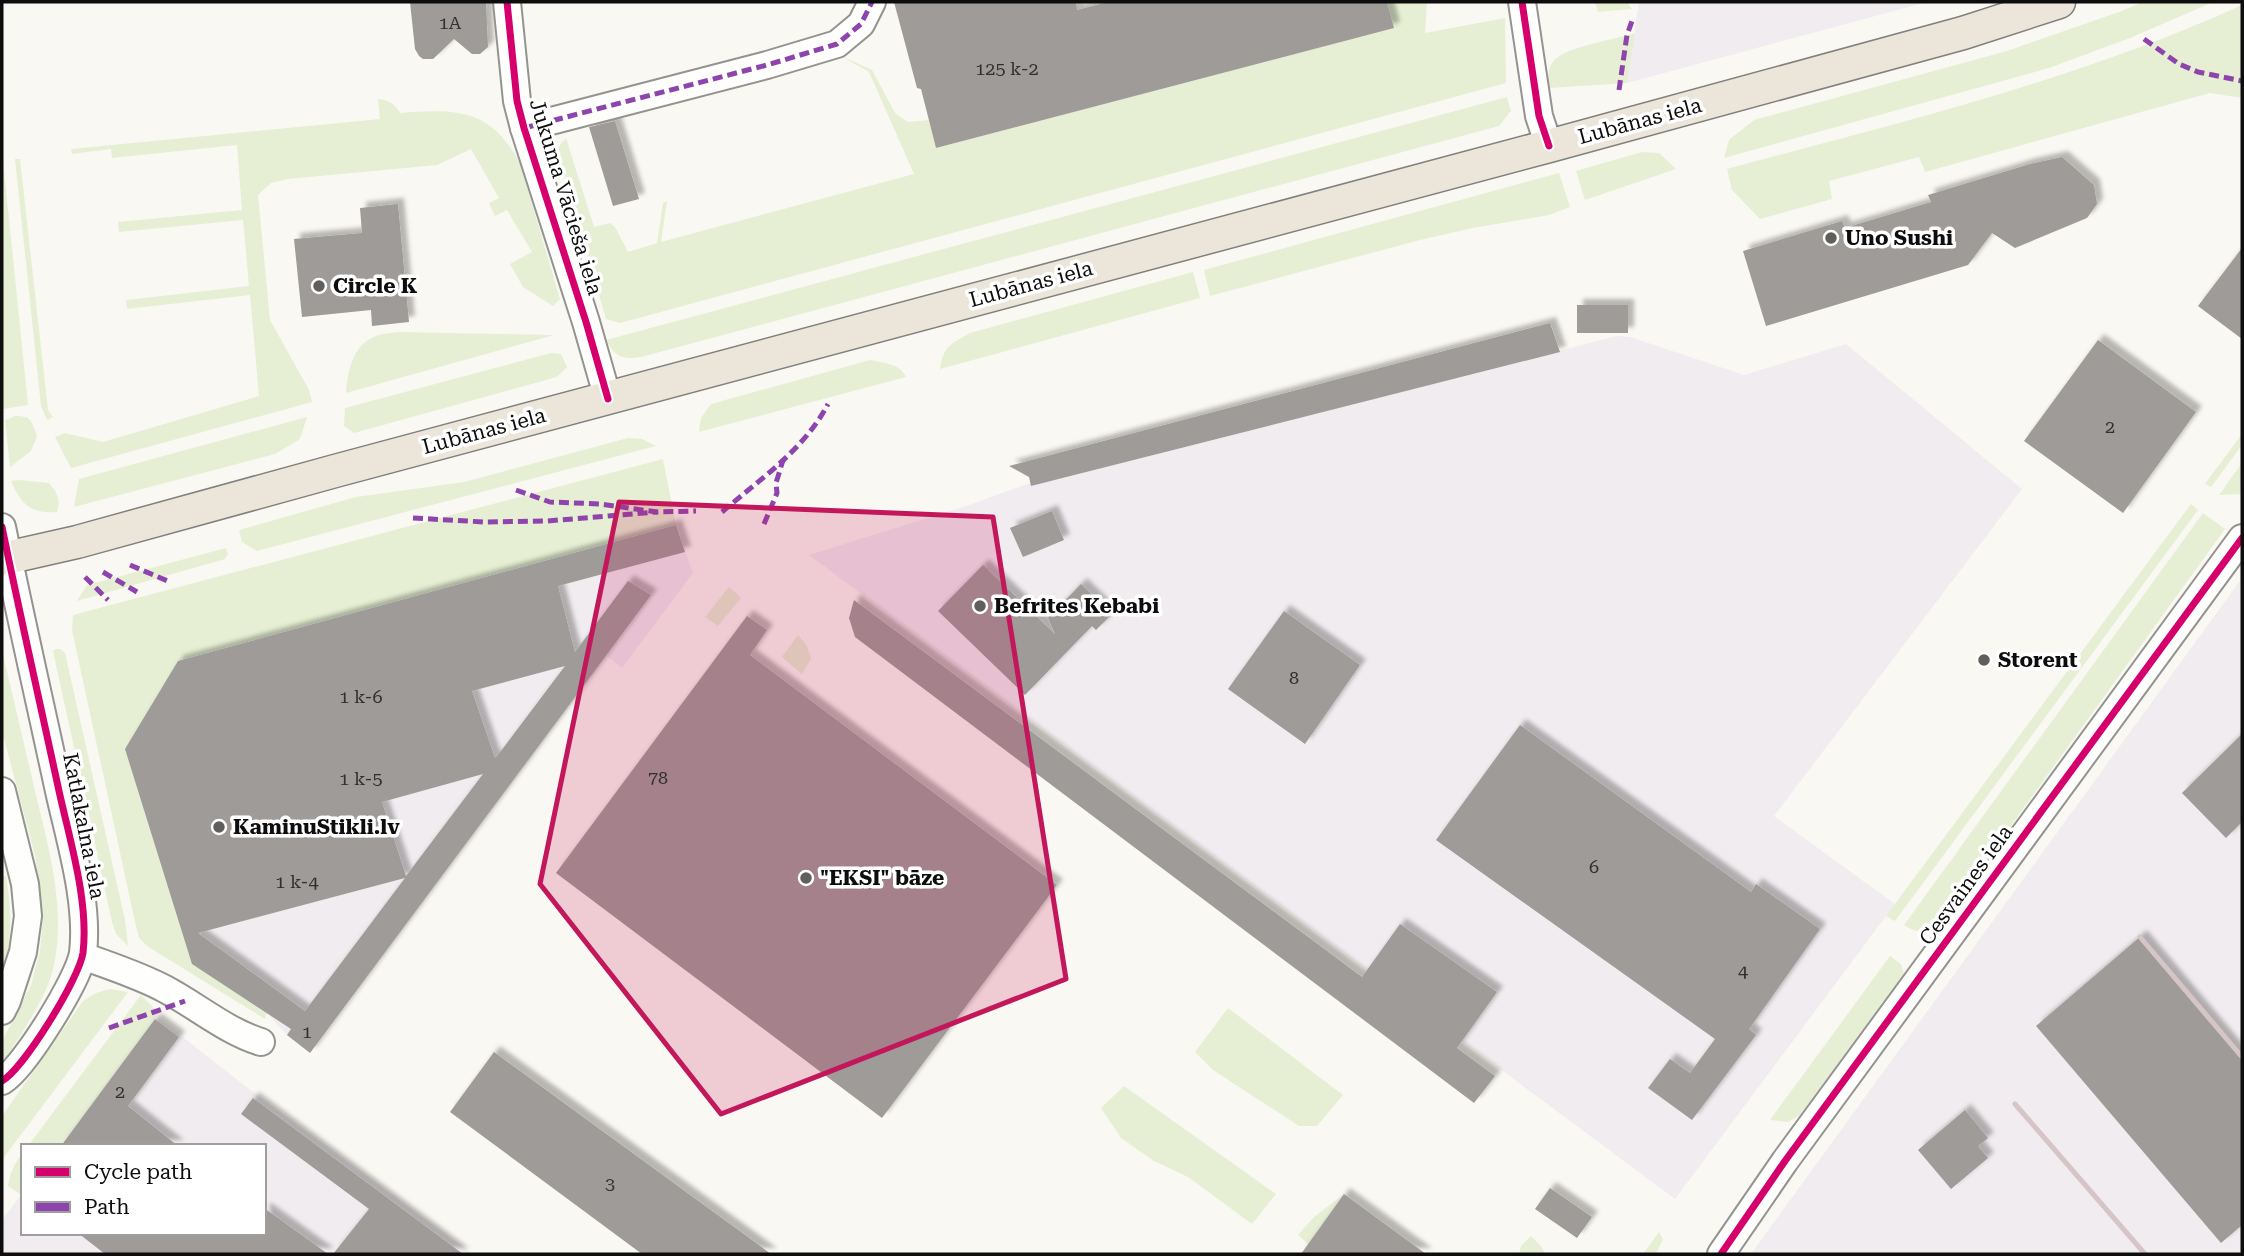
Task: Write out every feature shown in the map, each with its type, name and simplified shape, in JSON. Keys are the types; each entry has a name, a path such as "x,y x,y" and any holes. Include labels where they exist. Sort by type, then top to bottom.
{"main road":[{"name":"Lubānas iela","path":"5,558 77,542 1549,146 1963,33 2059,2"}],"street":[{"name":"Jukuma Vācieša iela","path":"507,2 517,101 608,399"},
{"path":"524,128 767,65 837,44 861,24 872,2"},
{"path":"1522,2 1539,116 1549,146"},
{"name":"Katlakalna iela","path":"2,527 5,558 79,883 83,916 83,956 61,1002 12,1076 2,1082"},
{"name":"Cesvaines iela","path":"1721,1254 1793,1150 2242,538"},
{"path":"2,791 25,884 28,916 23,952 2,1011"},
{"path":"83,956 166,989 242,1036 261,1042"}],"highlighted area":[{"path":"619,502 993,517 1066,979 721,1114 540,884"}],"shaded area":[{"path":"1639,2 1927,2 1627,83"},
{"path":"1617,336 1630,337 1744,375 1846,344 2022,489 1774,816 1895,904 1675,1199 809,555 1030,483 1057,480"},
{"path":"676,525 693,573 622,668 607,656 310,1053 287,1035 267,1013 192,964 178,661"},
{"path":"2242,578 2242,1254 1751,1254"},
{"path":"157,1017 244,1085 473,1254 2,1254 2,1220 21,1195 21,1235 266,1235 266,1144 60,1144"}],"green space":[{"path":"1387,2 1427,2 1425,33 1505,18 1506,83 620,323 606,319 558,156 559,146 566,138 594,227 610,223 615,227 628,252 657,243 663,203 667,201 661,242 914,174 869,72 841,56 872,70 895,113 908,122 929,120 936,148 1393,28"},
{"path":"1595,2 1627,2 1632,9 1598,12"},
{"path":"2143,2 2213,2 2130,38 2049,68 1724,158 1729,140 1754,120 2007,51"},
{"path":"2242,5 2242,98 2210,93 1925,172 1919,157 1829,181 1832,199 1760,219 1732,190 1727,169 1923,116 2053,77 2180,32"},
{"path":"1635,33 1627,83 1550,88 1549,70 1561,55"},
{"path":"1507,97 1511,111 1499,126 641,357 620,356 606,340"},
{"path":"378,99 391,103 400,113 438,111 470,116 484,122 509,145 520,163 560,299 553,306 523,287 510,264 532,252 507,210 495,216 489,203 499,198 471,149 437,165 288,179 271,183 258,195 270,320 309,390 312,402 71,468 55,437 65,433 103,442 259,396 250,295 127,309 126,300 249,286 243,220 119,232 118,222 242,210 237,145 112,158 111,149 72,154 71,149 380,119"},
{"path":"2,150 28,405 3,409 2,393"},
{"path":"1642,152 1659,153 1676,169 1585,200 1576,171"},
{"path":"15,159 20,159 48,410 53,417 47,420 41,406"},
{"path":"1559,173 1570,207 1549,215 1420,240 1210,296 1204,270"},
{"path":"1193,272 1200,298 940,369 943,355 949,346 970,333"},
{"path":"399,332 554,335 346,393 350,368 361,346 379,335"},
{"path":"551,353 561,354 567,367 557,377 354,433 344,426 345,408"},
{"path":"870,360 895,366 906,377 699,432 701,418 711,404"},
{"path":"15,416 30,420 37,436 31,451 10,467 5,420"},
{"path":"307,417 300,439 275,454 74,507 79,479"},
{"path":"2242,434 2242,445 2211,487 2205,484"},
{"path":"628,438 642,439 656,446 257,551 242,542 239,530 356,497 464,482"},
{"path":"663,459 676,525 178,661 192,964 267,1013 265,1019 147,946 139,938 72,630 73,615"},
{"path":"2242,463 2242,494 2219,495"},
{"path":"11,481 49,483 59,503 57,512 40,511 28,506"},
{"path":"2191,504 2198,510 1895,921 1886,916"},
{"path":"2203,513 2225,529 1940,924 1922,931 1904,925"},
{"path":"226,548 228,554 225,559 77,601 87,585"},
{"path":"729,587 741,598 718,626 705,617"},
{"path":"798,635 807,646 811,659 802,674 782,657"},
{"path":"55,649 65,653 125,920 128,946 116,934 112,922 53,651"},
{"path":"2,650 50,853 58,939 48,985 29,1021 2,1061 2,1041 31,985 40,951 43,918 35,855 2,731"},
{"path":"2,874 6,877 10,923 8,947 2,969"},
{"path":"1890,956 1901,964 1904,973 1800,1115 1788,1122 1770,1120"},
{"path":"110,989 128,992 2,1160 2,1116 83,1001"},
{"path":"141,995 159,1013 62,1144 29,1144"},
{"path":"1228,1008 1343,1095 1317,1126 1299,1126 1213,1070 1195,1052"},
{"path":"1124,1086 1276,1194 1252,1224 1188,1177 1154,1161 1121,1138 1101,1108"},
{"path":"21,1155 21,1195 8,1186 13,1168"},
{"path":"1344,1194 1308,1244 1298,1235 1314,1217"},
{"path":"1659,1232 1663,1239 1656,1254 1643,1254"},
{"path":"1531,1236 1545,1254 1519,1254 1521,1246"}],"building":[{"path":"410,2 486,2 488,47 480,54 472,54 454,39 433,59 423,59 415,49"},
{"path":"894,2 1076,2 1077,10 1108,2 1387,2 1394,28 936,148"},
{"path":"615,121 639,199 613,206 589,127"},
{"path":"2062,157 2094,185 2097,204 2087,218 2015,248 1992,233 1968,265 1766,326 1743,251 1842,221 1845,228 1931,202 1928,195"},
{"path":"398,204 409,322 372,326 371,310 302,317 294,239 362,233 360,208"},
{"path":"2242,248 2242,339 2198,306"},
{"path":"1577,305 1628,305 1628,333 1577,333"},
{"path":"1550,323 1560,352 1031,486 1029,477 1009,466"},
{"path":"2098,340 2196,412 2123,513 2024,441"},
{"path":"1052,511 1064,540 1023,557 1010,528"},
{"path":"676,525 685,552 558,586 575,652 628,581 651,595 310,1053 287,1035 291,1029 192,964 125,749 178,661","holes":["565,666 501,751 495,758 472,691","483,774 406,876 382,802","405,878 305,1011 198,933"]},
{"path":"983,565 1055,634 1048,618 1081,584 1112,614 1096,630 1092,626 1025,695 938,611"},
{"path":"854,600 1362,977 1400,924 1497,992 1457,1048 1495,1076 1474,1103 855,637 849,618"},
{"path":"1284,611 1360,665 1305,744 1228,689"},
{"name":"\"EKSI\" bāze","path":"747,616 767,630 750,655 1057,885 882,1118 556,873"},
{"path":"1520,725 1751,892 1756,884 1820,929 1749,1029 1756,1035 1692,1120 1648,1088 1670,1059 1690,1073 1715,1039 1436,840"},
{"path":"2242,734 2242,822 2226,838 2182,793"},
{"path":"2141,936 2242,1056 2242,1225 2221,1243 2036,1026"},
{"path":"155,1019 179,1037 128,1106 176,1144 62,1144"},
{"path":"494,1052 771,1254 642,1254 450,1112"},
{"path":"253,1098 463,1254 333,1254 369,1209 241,1114"},
{"path":"1965,1110 1988,1138 1978,1146 1988,1158 1951,1189 1918,1150"},
{"path":"1550,1188 1592,1217 1577,1238 1535,1209"},
{"path":"1344,1194 1426,1254 1301,1254"},
{"path":"266,1209 328,1254 105,1254 81,1235 266,1235"}],"railway":[{"path":"2140,937 2242,1057"},
{"path":"2015,1104 2145,1254"}],"marked path":[{"path":"524,128 767,65 837,44 861,24 872,2"},
{"path":"1619,90 1627,35 1632,21"},
{"path":"2144,39 2179,64 2198,72 2242,81"},
{"path":"722,512 794,450 807,436 828,404"},
{"path":"764,524 777,493 776,483 783,460"},
{"path":"516,490 550,502 600,504 657,512 696,511"},
{"path":"413,518 484,522 547,521 657,512"},
{"path":"130,565 170,582"},
{"path":"103,572 137,592"},
{"path":"85,577 108,600"},
{"path":"109,1028 185,1001"}],"cycle path":[{"path":"507,2 517,101 608,399"},
{"path":"1522,2 1539,116 1549,146"},
{"path":"2,527 77,872 84,933 83,953 72,982 36,1042 12,1073 2,1081"},
{"path":"1721,1254 1785,1161 2242,538"}],"place":[{"name":"Uno Sushi","path":"1831,238"},
{"name":"Circle K","path":"319,286"},
{"name":"Befrites Kebabi","path":"980,606"},
{"name":"Storent","path":"1984,660"},
{"name":"KaminuStikli.lv","path":"219,827"},
{"name":"\"EKSI\" bāze","path":"806,878"}]}
